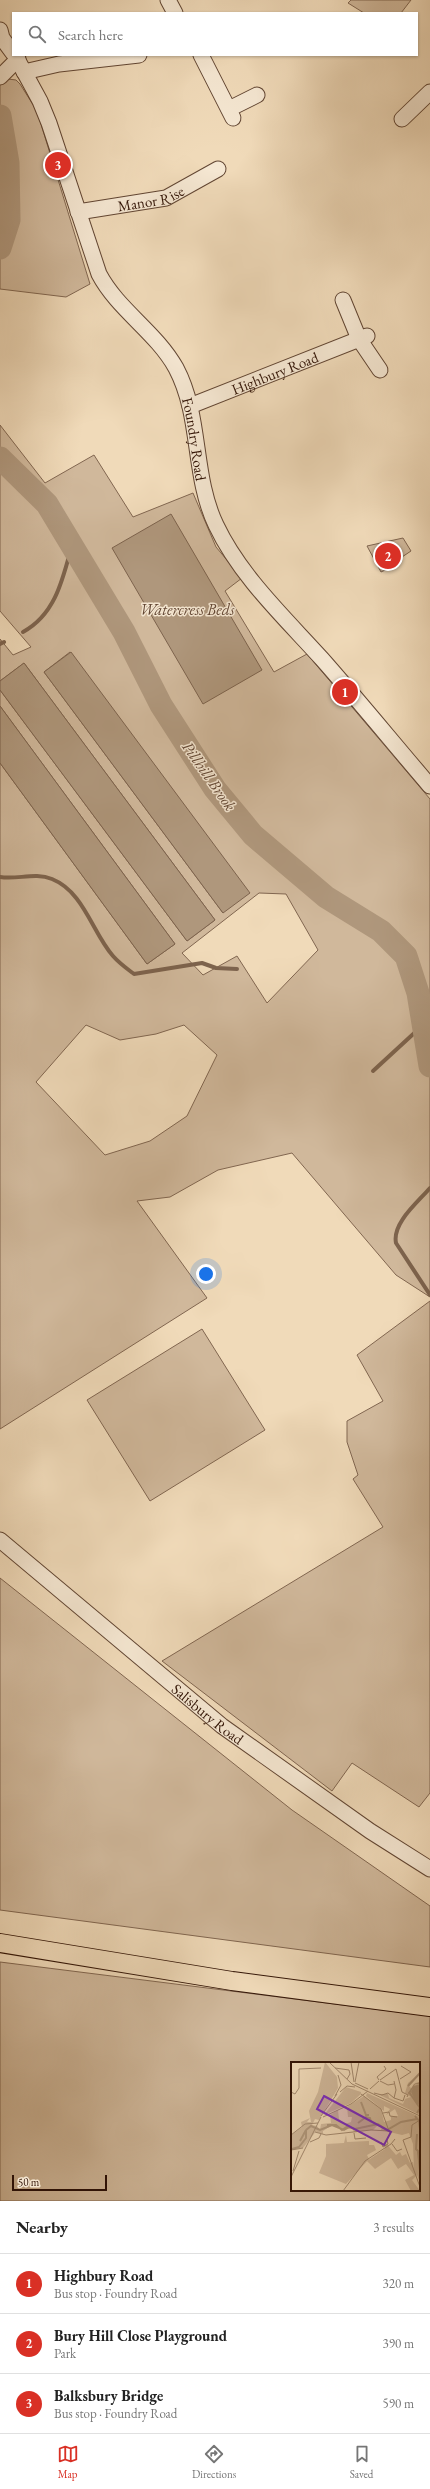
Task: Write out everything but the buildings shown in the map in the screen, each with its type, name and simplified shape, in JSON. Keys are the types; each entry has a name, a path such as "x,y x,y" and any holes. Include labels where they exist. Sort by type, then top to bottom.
{"main road":[{"path":"0,1943 232,1981 430,2007"}],"street":[{"path":"168,0 174,12"},
{"name":"Foundry Road","path":"0,30 2,38 12,53"},
{"path":"0,77 17,60 59,64 130,56"},
{"path":"202,56 231,114 257,95"},
{"name":"Foundry Road","path":"17,60 49,123 99,274 106,286 167,355 180,376 190,406 203,488 211,513 224,541 256,584 430,786"},
{"path":"402,119 430,92"},
{"name":"Manor Rise","path":"78,212 166,198 218,169"},
{"path":"343,300 380,370"},
{"name":"Highbury Road","path":"190,406 363,338"},
{"name":"Salisbury Road","path":"0,1540 222,1726 370,1830 430,1869"}],"shaded area":[{"path":"351,0 411,0 402,12 362,12 348,3"},
{"path":"8,79 16,80 20,84 37,111 90,284 66,297 0,289 0,83"},
{"path":"0,425 45,483 94,455 133,517 193,493 216,547 242,578 225,591 274,672 307,654 430,799 430,1297 396,1275 292,1153 218,1170 170,1197 137,1201 207,1298 0,1429 0,763 147,964 175,944 0,706 0,690 187,941 215,920 24,663 0,681 0,639 13,655 31,647 0,611","holes":["70,652 223,913 44,672","259,893 286,894 318,950 267,1003 237,956 203,975 182,953","86,1025 120,1040 156,1034 184,1025 217,1055 187,1116 150,1141 105,1155 36,1082"]},
{"path":"403,538 411,551 396,561 398,564 381,572 367,546"},
{"path":"430,1301 430,1793 419,1807 352,1763 332,1791 162,1661 383,1527 353,1479 358,1475 347,1442 347,1421 383,1401 357,1355"},
{"path":"202,1329 265,1430 150,1501 87,1400"},
{"path":"0,1578 292,1810 430,1906 430,1967 0,1910"},
{"path":"0,1962 430,2016 430,2201 0,2201"}],"water":[{"name":"Watercress Beds","path":"171,514 262,670 203,704 112,548"},
{"path":"71,652 250,893 223,913 44,672"},
{"path":"24,663 215,920 187,941 0,690 0,681"},
{"path":"0,706 175,944 147,964 0,763"}],"waterway":[{"name":"Pillhill Brook","path":"0,116 8,163 9,220 0,248"},
{"name":"Pillhill Brook","path":"0,458 47,504 124,632 161,705 215,789 253,835 326,897 381,931 406,956 418,993 430,1066"},
{"path":"23,632 34,624 51,605 61,582 72,545"},
{"path":"0,644 4,642"},
{"path":"0,877 13,878 39,876 52,879 63,885 80,903 99,936 113,956 134,974 202,963 216,968 237,969"},
{"path":"373,1071 423,1025"},
{"path":"430,1188 407,1213 402,1220 396,1235 396,1243 430,1295"}],"place":[{"name":"Balksbury Bridge","path":"58,165"},
{"name":"Bury Hill Close Playground","path":"388,556"},
{"name":"Highbury Road","path":"345,692"}]}
